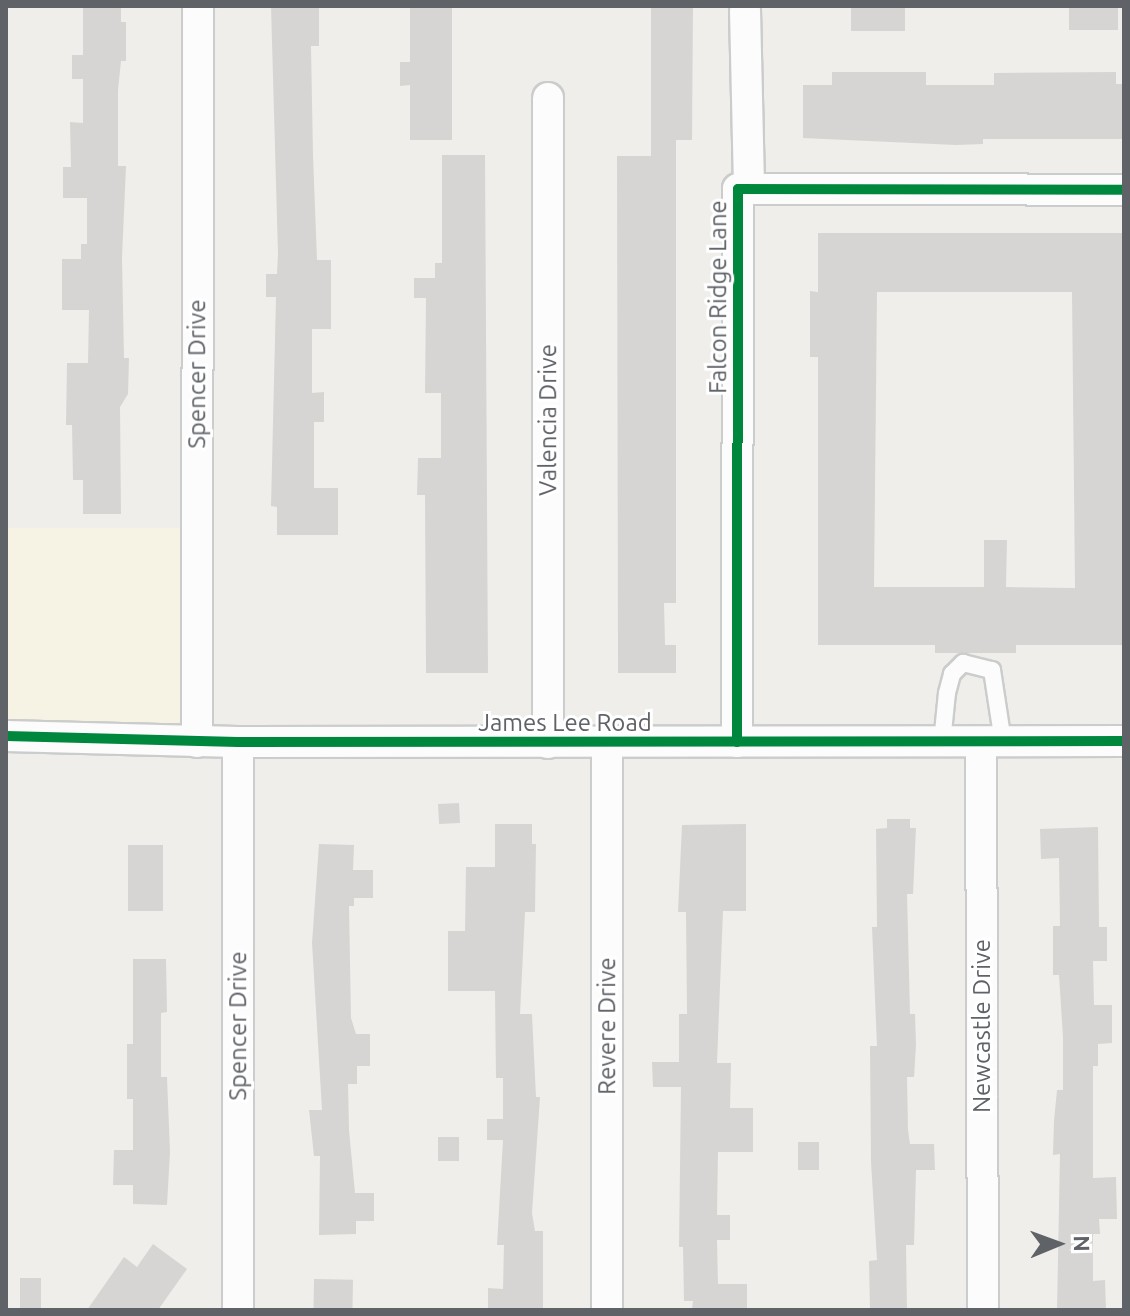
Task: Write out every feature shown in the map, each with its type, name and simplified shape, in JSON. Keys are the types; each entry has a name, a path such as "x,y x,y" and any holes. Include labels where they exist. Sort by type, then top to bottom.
{"street":[{"name":"Spencer Drive","path":"197,742 198,6"},
{"name":"Falcon Ridge Lane","path":"745,10 749,189"},
{"name":"Valencia Drive","path":"548,98 548,743"},
{"name":"Falcon Ridge Lane","path":"737,742 738,189 1124,190"},
{"name":"James Lee Road","path":"6,736 197,742 1124,741"},
{"name":"Spencer Drive","path":"238,742 238,1310"},
{"name":"Newcastle Drive","path":"983,1310 992,742"},
{"name":"Revere Drive","path":"607,743 607,1310"}],"lane":[{"path":"942,742 952,674 963,663 992,670 992,742"}],"shaded area":[{"path":"6,528 182,528 182,728 6,728"}],"building":[{"path":"83,6 121,6 121,22 126,22 126,61 121,61 118,90 118,166 126,166 122,258 124,358 129,358 128,394 120,407 121,514 83,514 83,480 73,480 72,425 66,425 67,363 88,363 89,310 62,310 62,259 81,259 81,244 87,244 87,198 63,198 63,167 71,167 70,122 83,123 83,79 72,79 72,55 83,55"},
{"path":"271,6 319,6 319,46 311,46 313,156 317,260 331,260 331,329 312,329 312,393 324,392 324,422 314,422 314,488 338,488 338,535 277,535 277,507 271,506 276,297 266,297 266,274 277,274 278,254"},
{"path":"410,6 452,6 452,140 410,140 410,85 400,86 400,62 410,62"},
{"path":"651,6 693,6 692,140 676,140 676,603 664,603 665,645 676,645 676,673 618,673 617,156 651,156"},
{"path":"851,6 905,6 905,31 851,31"},
{"path":"1069,6 1118,6 1118,30 1069,30"},
{"path":"832,72 926,72 926,85 994,85 994,73 1116,72 1116,84 1124,84 1124,139 983,139 983,144 956,145 803,138 803,85 832,85"},
{"path":"442,155 485,155 488,673 426,673 425,495 417,495 418,458 441,458 441,393 425,393 426,298 414,298 414,278 435,278 435,263 442,263"},
{"path":"818,233 1124,233 1124,645 1016,645 1016,653 935,653 935,645 818,645 818,357 810,357 810,291 818,292","holes":["877,292 1072,292 1075,588 1006,587 1007,540 984,540 984,587 874,587"]},
{"path":"459,803 460,823 439,824 438,804"},
{"path":"887,819 910,819 910,828 916,828 913,894 907,894 910,1014 915,1014 916,1045 914,1077 907,1077 908,1130 910,1144 934,1144 935,1170 916,1170 914,1245 906,1245 907,1310 870,1310 869,1261 877,1260 871,1162 870,1046 877,1046 872,927 877,927 876,829 887,828"},
{"path":"495,824 532,824 532,844 536,844 535,912 525,912 520,1014 532,1014 536,1097 540,1097 532,1213 535,1231 543,1231 543,1310 488,1310 488,1288 503,1289 504,1245 497,1245 503,1140 487,1140 487,1119 503,1119 503,1078 496,1078 495,991 448,991 448,931 465,931 466,867 495,867"},
{"path":"746,824 746,911 723,911 717,1063 731,1063 730,1108 753,1108 753,1152 718,1152 717,1215 730,1215 730,1240 717,1240 718,1284 747,1284 747,1310 692,1310 693,1301 684,1301 683,1247 679,1247 681,1087 653,1087 652,1062 679,1062 679,1014 687,1014 686,912 678,912 682,825"},
{"path":"1098,827 1099,927 1107,927 1107,961 1093,961 1094,1005 1112,1005 1112,1043 1098,1044 1098,1066 1093,1066 1093,1178 1116,1177 1117,1219 1099,1219 1100,1234 1093,1234 1093,1281 1105,1280 1106,1310 1057,1310 1060,1154 1053,1155 1057,1090 1063,1090 1063,1037 1059,975 1053,975 1053,926 1060,926 1059,858 1041,859 1040,829"},
{"path":"319,844 354,845 353,870 373,870 373,898 354,898 354,906 349,906 351,1018 356,1034 370,1034 370,1066 357,1066 357,1084 348,1084 349,1130 355,1193 374,1193 374,1221 356,1221 356,1234 319,1235 320,1156 314,1156 309,1110 322,1110 312,943"},
{"path":"128,845 163,845 163,911 128,911"},
{"path":"133,959 166,959 167,1012 161,1013 161,1077 167,1077 170,1152 167,1205 133,1204 133,1185 113,1185 114,1150 133,1150 133,1099 127,1099 127,1044 133,1044"},
{"path":"438,1137 459,1137 459,1161 438,1161"},
{"path":"798,1142 819,1142 819,1170 798,1170"},
{"path":"153,1244 187,1269 158,1310 87,1310 124,1257 137,1267"},
{"path":"20,1278 41,1278 41,1310 20,1310"},
{"path":"314,1279 353,1280 352,1310 313,1310"}],"cycle path":[{"path":"737,742 738,189 1124,190"},
{"path":"6,736 238,742 1124,741"}]}
